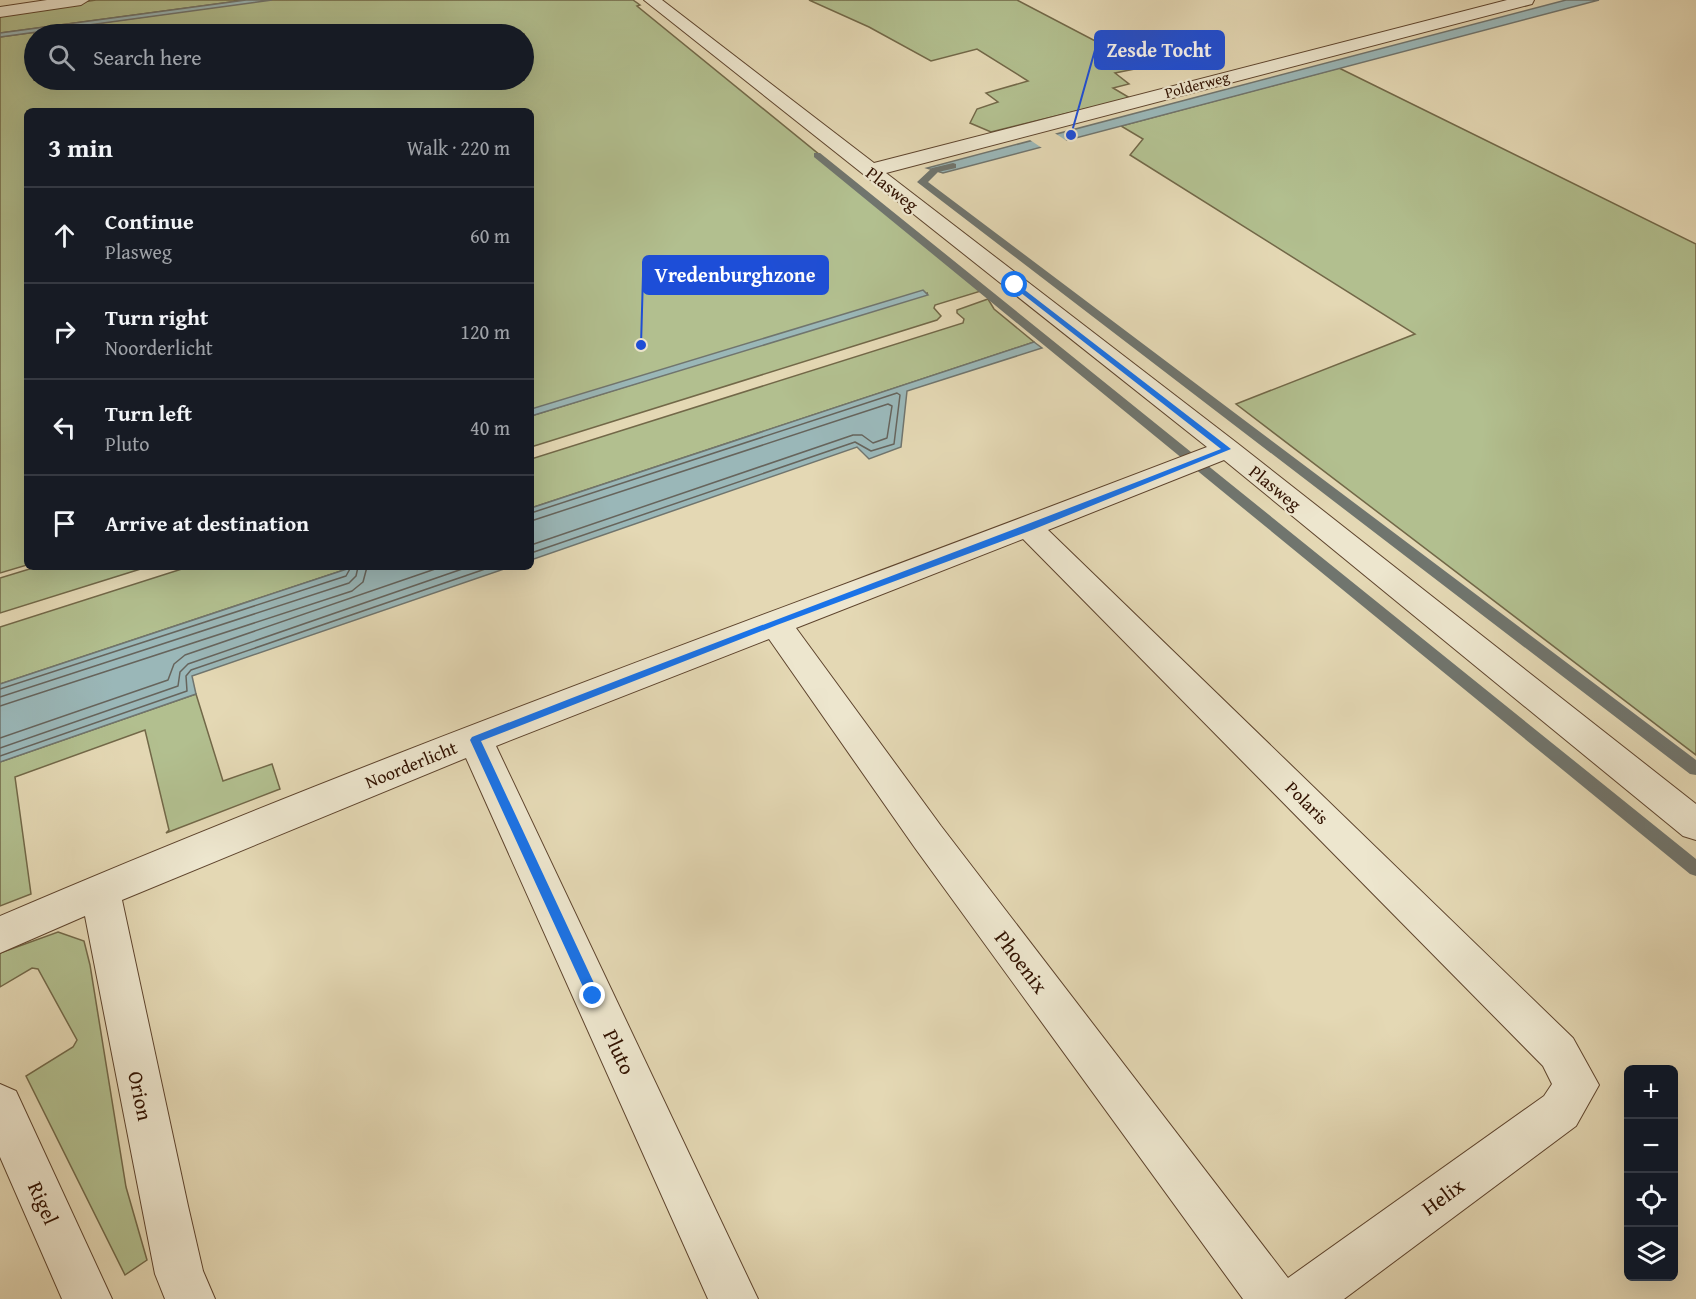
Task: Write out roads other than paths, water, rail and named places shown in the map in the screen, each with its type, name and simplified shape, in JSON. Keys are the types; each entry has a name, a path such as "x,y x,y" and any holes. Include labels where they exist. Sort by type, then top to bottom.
{"street":[{"path":"0,3 18,0"},
{"path":"0,12 81,0"},
{"name":"Plasweg","path":"652,0 1227,449 1696,825"},
{"name":"Polderweg","path":"869,171 1526,0"},
{"name":"Noorderlicht","path":"100,890 774,622 1029,528 1227,449"},
{"name":"Polaris","path":"1029,528 1558,1052 1576,1085"},
{"name":"Phoenix","path":"774,622 934,845 1273,1299"},
{"name":"Pluto","path":"475,740 733,1299"},
{"path":"0,936 100,890"},
{"name":"Orion","path":"100,890 164,1206 179,1274 190,1299"},
{"name":"Helix","path":"1299,1299 1331,1279 1560,1111 1576,1085"},
{"name":"Rigel","path":"0,1106 87,1299"}],"water":[{"path":"246,0 272,0 96,24 67,24"},
{"path":"1566,0 1599,0 943,173 927,168"},
{"path":"24,30 24,34 0,37 0,33"},
{"path":"923,290 928,295 534,415 534,408"},
{"path":"1034,342 1042,348 907,391 901,447 869,459 857,447 534,559 534,507"},
{"path":"344,570 501,570 192,676 196,694 0,762 0,684"}],"waterway":[{"path":"817,155 1696,869"},
{"path":"953,166 935,170 922,182 1696,769"}],"place":[{"name":"Zesde Tocht","path":"1071,135"},
{"name":"Vredenburghzone","path":"641,345"}]}
